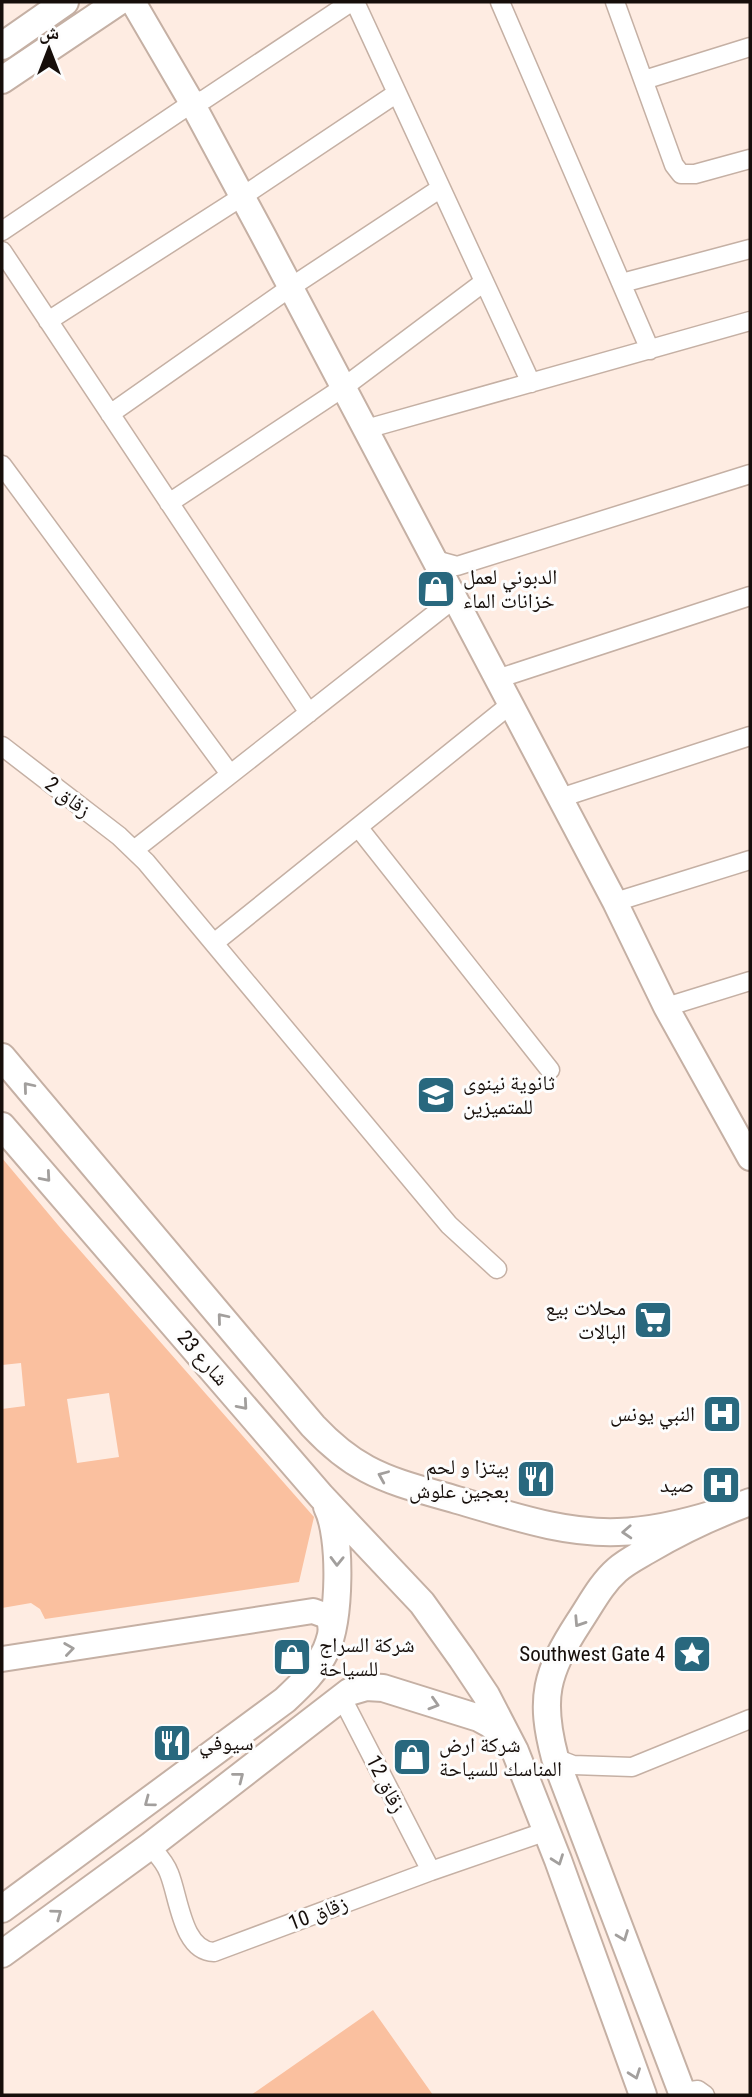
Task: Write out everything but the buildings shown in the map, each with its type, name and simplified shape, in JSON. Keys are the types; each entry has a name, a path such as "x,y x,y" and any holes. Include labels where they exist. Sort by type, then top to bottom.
{"main road":[{"path":"2,46 65,2"},
{"path":"2,80 118,2"},
{"name":"شارع 23","path":"2,1057 313,1426 344,1456 392,1480 498,1512 563,1528 592,1532 639,1531 684,1523 717,1513"},
{"name":"شارع 23","path":"2,1126 321,1496 408,1587 438,1623 486,1695 515,1751"},
{"path":"2,1909 285,1700 303,1684 318,1665 331,1633 337,1540 334,1523 321,1496"},
{"path":"686,2094 555,1758 545,1707 549,1679 566,1641 595,1596 618,1569 687,1527 750,1502"},
{"path":"2,1954 150,1846 341,1696 357,1688 374,1687 466,1714 490,1724 499,1730 515,1751 643,2095"}],"street":[{"path":"133,2 243,197 615,902 666,1007 750,1158"},
{"path":"2,231 192,103 205,99 353,2 531,383"},
{"path":"500,2 650,349"},
{"path":"615,2 674,165 681,174 695,174 750,159"},
{"path":"644,80 750,47"},
{"path":"48,321 243,197 397,93"},
{"path":"110,414 291,287 441,188"},
{"path":"622,283 750,249"},
{"path":"2,251 309,713"},
{"path":"169,503 344,387 484,282"},
{"path":"366,429 750,321"},
{"path":"2,465 230,774"},
{"path":"435,560 457,566 750,474"},
{"path":"498,679 750,596"},
{"path":"134,850 455,598"},
{"path":"214,943 511,704"},
{"path":"560,798 750,736"},
{"name":"زقاق 2","path":"2,746 134,850 449,1225 498,1269"},
{"path":"358,827 550,1070"},
{"path":"615,902 750,860"},
{"path":"666,1007 750,981"},
{"path":"2,1659 313,1611 327,1616 331,1633"},
{"name":"زقاق 12","path":"341,1696 431,1871"},
{"path":"555,1758 573,1765 632,1768 750,1718"},
{"name":"زقاق 10","path":"150,1846 169,1873 189,1936 195,1946 204,1952 214,1952 547,1831"}],"shaded area":[{"path":"2,1158 314,1517 299,1582 45,1619 40,1609 31,1603 2,1608 2,1409 25,1406 21,1363 2,1365","holes":["109,1393 119,1457 77,1463 67,1399"]},
{"path":"373,2010 433,2095 251,2095"}],"place":[{"name":"الدبوني لعمل خزانات الماء","path":"436,589"},
{"name":"ثانوية نينوى للمتميزين","path":"436,1095"},
{"name":"محلات بيع البالات","path":"653,1320"},
{"name":"النبي يونس","path":"722,1414"},
{"name":"بيتزا و لحم بعجين علوش","path":"536,1479"},
{"name":"صيد","path":"721,1485"},
{"name":"Southwest Gate 4","path":"692,1654"},
{"name":"شركة السراج للسياحة","path":"292,1657"},
{"name":"سيوفي","path":"172,1743"},
{"name":"شركة ارض المناسك للسياحة","path":"412,1757"}]}
